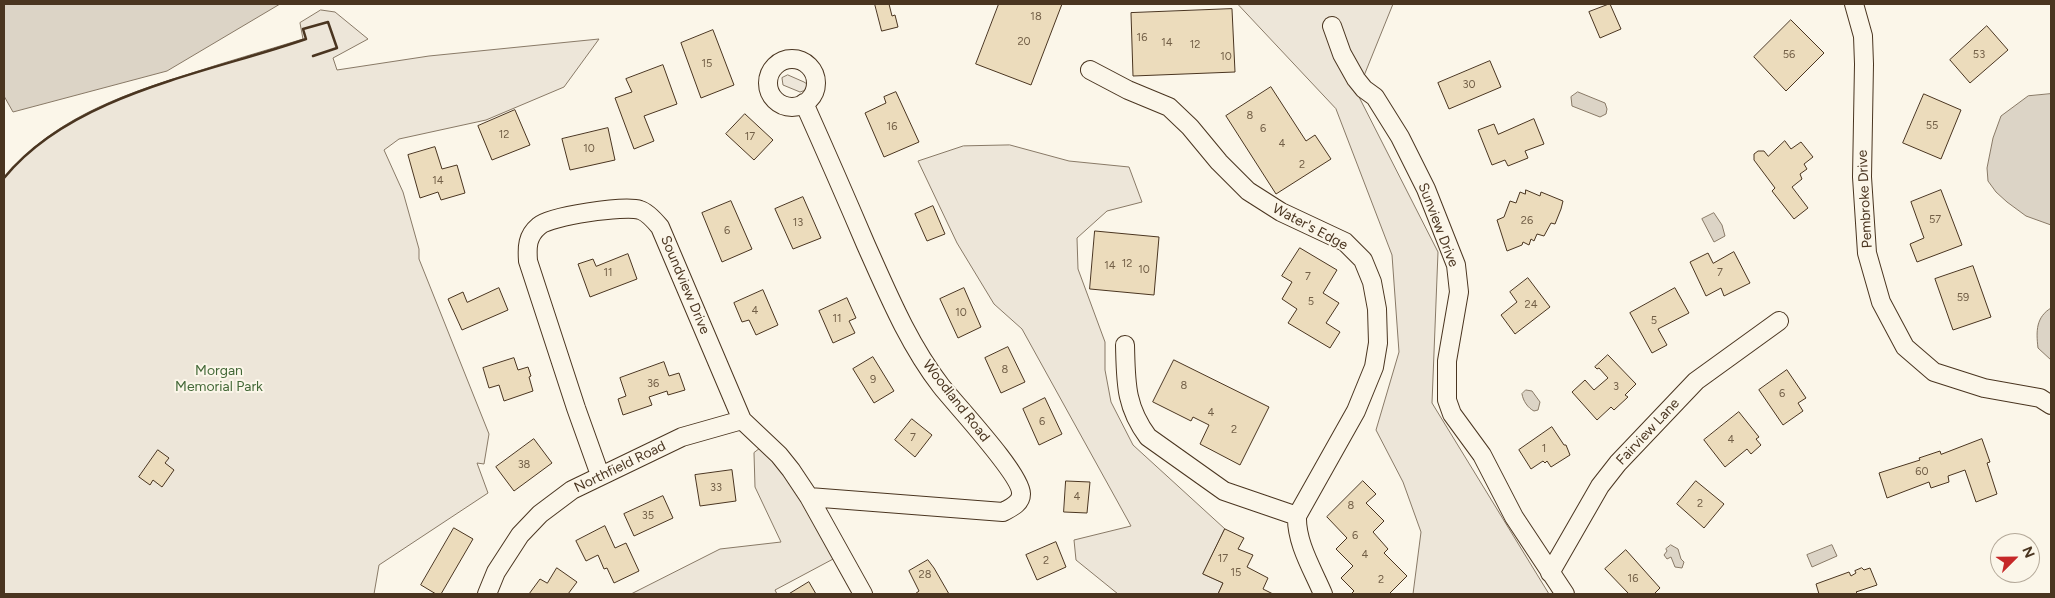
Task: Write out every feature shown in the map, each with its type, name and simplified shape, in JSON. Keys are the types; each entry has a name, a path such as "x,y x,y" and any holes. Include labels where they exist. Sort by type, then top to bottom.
{"street":[{"name":"Pembroke Drive","path":"1854,4 1862,36 1864,64 1862,177 1867,253 1881,302 1905,347 1934,372 1984,388 2040,398 2051,405"},
{"name":"Sunview Drive","path":"1332,26 1342,54 1356,79 1364,89 1376,97 1400,137 1426,189 1456,265 1459,292 1447,361 1447,400 1452,414 1482,455 1514,518 1565,594"},
{"name":"Water's Edge","path":"1090,70 1128,90 1169,108 1190,127 1219,162 1248,192 1281,212 1345,242 1363,260 1372,282 1377,309 1378,343 1374,367 1356,411 1297,516"},
{"name":"Woodland Road","path":"804,103 896,312 940,385 1010,469 1021,491 1021,497 1016,504 1003,512 809,498"},
{"name":"Soundview Drive","path":"600,475 528,261 527,245 537,227 544,222 557,218 626,208 642,210 655,220 660,227 742,420 779,455 809,498"},
{"name":"Fairview Lane","path":"1550,573 1600,486 1618,463 1696,381 1779,321"},
{"path":"1125,345 1126,392 1141,427 1148,437 1224,490 1297,516 1300,541 1323,594"},
{"name":"Northfield Road","path":"487,594 496,572 520,535 540,514 572,490 682,437 742,420"},
{"path":"809,498 863,594"}],"green space":[{"path":"1238,4 1393,4 1357,93 1438,252 1432,403 1549,594 1413,594 1421,532 1403,482 1376,430 1399,352 1392,255 1336,109"},
{"name":"Morgan Memorial Park","path":"321,10 335,12 368,39 333,58 337,70 429,56 599,39 564,87 486,120 399,139 384,150 403,192 419,249 419,259 489,434 484,464 477,463 488,493 379,565 374,594 4,594 4,178 22,158 42,141 87,113 161,83 303,39 300,23"},
{"path":"788,75 807,84 806,90 800,92 783,85 782,78"},
{"path":"1010,145 1069,161 1129,167 1142,202 1107,211 1077,238 1078,269 1105,342 1105,370 1111,402 1133,445 1225,529 1203,574 1223,583 1218,594 1118,594 1076,560 1074,540 1131,526 1022,329 994,304 957,243 918,161 963,146"},
{"path":"762,447 801,496 835,558 775,590 777,594 631,594 720,549 781,542 755,487 754,453"}],"shaded area":[{"path":"4,4 280,4 167,71 13,112 4,96"},
{"path":"1578,92 1605,103 1606,114 1600,117 1572,106 1571,97"},
{"path":"2051,94 2051,225 2026,216 2007,202 1988,181 1987,168 1993,138 2001,116 2028,96"},
{"path":"1714,213 1722,225 1725,236 1714,242 1702,219"},
{"path":"2051,308 2051,360 2038,348 2037,336 2038,325 2042,316"},
{"path":"1526,390 1532,391 1540,402 1538,410 1532,410 1525,402 1522,394"},
{"path":"1671,545 1678,549 1684,562 1682,568 1675,567 1671,557 1667,559 1664,555 1667,551 1666,549"},
{"path":"1832,545 1837,556 1812,567 1807,555"}],"building":[{"path":"875,4 889,4 892,16 895,15 898,27 882,31"},
{"path":"999,4 1062,4 1031,85 976,64"},
{"path":"1610,4 1621,29 1600,38 1589,12"},
{"path":"1232,9 1235,72 1133,76 1131,13"},
{"path":"1791,20 1824,53 1786,91 1754,57"},
{"path":"1987,26 2008,50 1970,83 1950,60"},
{"path":"713,30 734,85 701,98 681,43"},
{"path":"1490,61 1501,87 1449,109 1438,83"},
{"path":"663,65 677,104 644,116 654,141 634,149 615,98 632,92 626,79"},
{"path":"1271,87 1306,141 1315,135 1331,159 1276,194 1226,116"},
{"path":"896,92 919,142 884,157 865,113 886,103 884,97"},
{"path":"1924,94 1961,110 1941,159 1903,143"},
{"path":"515,110 530,145 492,160 478,126"},
{"path":"745,114 773,140 754,160 726,134"},
{"path":"1534,119 1544,144 1525,151 1528,158 1508,166 1505,160 1492,165 1478,130 1494,124 1498,134"},
{"path":"608,128 615,160 570,170 562,139"},
{"path":"1785,141 1791,149 1801,142 1813,157 1804,164 1807,169 1800,174 1802,179 1792,187 1808,208 1794,219 1772,191 1775,188 1754,160 1754,154 1758,151 1764,151 1768,156"},
{"path":"435,147 442,169 457,165 465,193 441,200 438,192 420,198 408,155"},
{"path":"1526,190 1540,196 1541,192 1563,201 1561,209 1555,224 1551,223 1544,236 1537,234 1534,241 1531,239 1529,245 1523,242 1522,245 1507,251 1497,220 1504,217 1510,201 1516,203 1520,192 1525,194"},
{"path":"1941,190 1962,245 1917,262 1910,244 1924,238 1911,202"},
{"path":"803,197 821,238 793,249 775,209"},
{"path":"731,201 752,249 722,262 702,213"},
{"path":"933,206 945,234 927,241 915,214"},
{"path":"1095,231 1159,237 1154,295 1090,289"},
{"path":"1300,248 1337,270 1323,293 1339,303 1326,323 1340,332 1330,348 1288,323 1297,309 1282,299 1292,282 1282,276"},
{"path":"1734,252 1750,283 1724,296 1721,288 1706,296 1690,262 1708,253 1713,263"},
{"path":"628,254 637,279 590,297 578,264 593,259 596,266"},
{"path":"1973,266 1991,317 1953,330 1935,279"},
{"path":"1528,278 1550,307 1515,334 1501,315 1517,302 1510,292"},
{"path":"499,288 508,310 462,330 448,299 463,292 467,302"},
{"path":"964,288 981,327 958,338 940,299"},
{"path":"1675,288 1689,313 1658,329 1667,345 1652,353 1630,313"},
{"path":"763,290 778,325 756,335 749,320 742,322 734,303"},
{"path":"847,298 856,318 849,321 855,333 833,343 819,311"},
{"path":"1008,347 1025,382 1001,393 985,358"},
{"path":"1608,355 1636,384 1625,395 1628,397 1614,410 1611,407 1597,420 1572,392 1585,380 1594,390 1608,378 1599,368 1595,367"},
{"path":"873,357 894,391 874,403 853,369"},
{"path":"514,358 518,370 528,367 533,391 504,401 499,385 489,388 483,368"},
{"path":"1174,360 1269,407 1240,465 1200,444 1209,425 1193,417 1191,421 1153,402"},
{"path":"664,362 669,376 679,373 685,390 668,395 667,391 649,397 652,405 623,415 618,399 626,396 620,378"},
{"path":"1787,370 1806,398 1798,403 1803,411 1783,425 1759,390"},
{"path":"1045,398 1062,434 1039,445 1023,409"},
{"path":"1739,412 1759,437 1756,439 1761,445 1751,454 1747,449 1725,467 1704,440"},
{"path":"912,419 932,435 915,457 895,440"},
{"path":"1552,427 1564,445 1566,445 1570,455 1551,467 1547,461 1545,463 1543,461 1531,469 1519,450"},
{"path":"534,439 552,463 514,491 496,467"},
{"path":"1982,439 1990,462 1987,463 1997,494 1976,502 1965,470 1948,476 1949,482 1931,488 1929,482 1887,498 1879,473 1920,460 1919,458 1940,451 1941,454"},
{"path":"158,450 169,458 165,463 174,470 162,487 153,480 150,485 139,477"},
{"path":"732,470 736,501 700,506 695,475"},
{"path":"1066,481 1090,482 1087,513 1064,512"},
{"path":"1363,481 1376,494 1366,503 1384,521 1373,532 1388,549 1384,553 1407,576 1389,594 1351,594 1354,591 1341,578 1353,566 1336,549 1347,538 1327,517"},
{"path":"1696,481 1724,504 1704,528 1677,504"},
{"path":"663,496 673,518 634,536 624,514"},
{"path":"605,526 615,548 626,543 639,571 614,583 607,568 604,569 598,555 586,561 576,541"},
{"path":"454,528 473,539 441,594 436,594 421,585"},
{"path":"1225,529 1244,538 1238,549 1253,555 1247,567 1268,578 1263,589 1273,594 1218,594 1223,583 1203,574"},
{"path":"1056,542 1066,567 1037,580 1026,555"},
{"path":"1626,550 1660,588 1654,594 1629,594 1605,569"},
{"path":"928,560 949,594 915,594 919,591 909,571"},
{"path":"557,568 577,582 568,594 529,594 540,579 547,583"},
{"path":"1862,568 1864,570 1870,568 1877,585 1856,592 1858,594 1819,594 1816,584 1849,572 1851,576 1856,573 1855,571"},
{"path":"809,582 816,594 789,594"}],"wall":[{"path":"4,178 32,149 66,126 104,106 185,76 306,39 303,29 328,22 337,48 313,56"}]}
